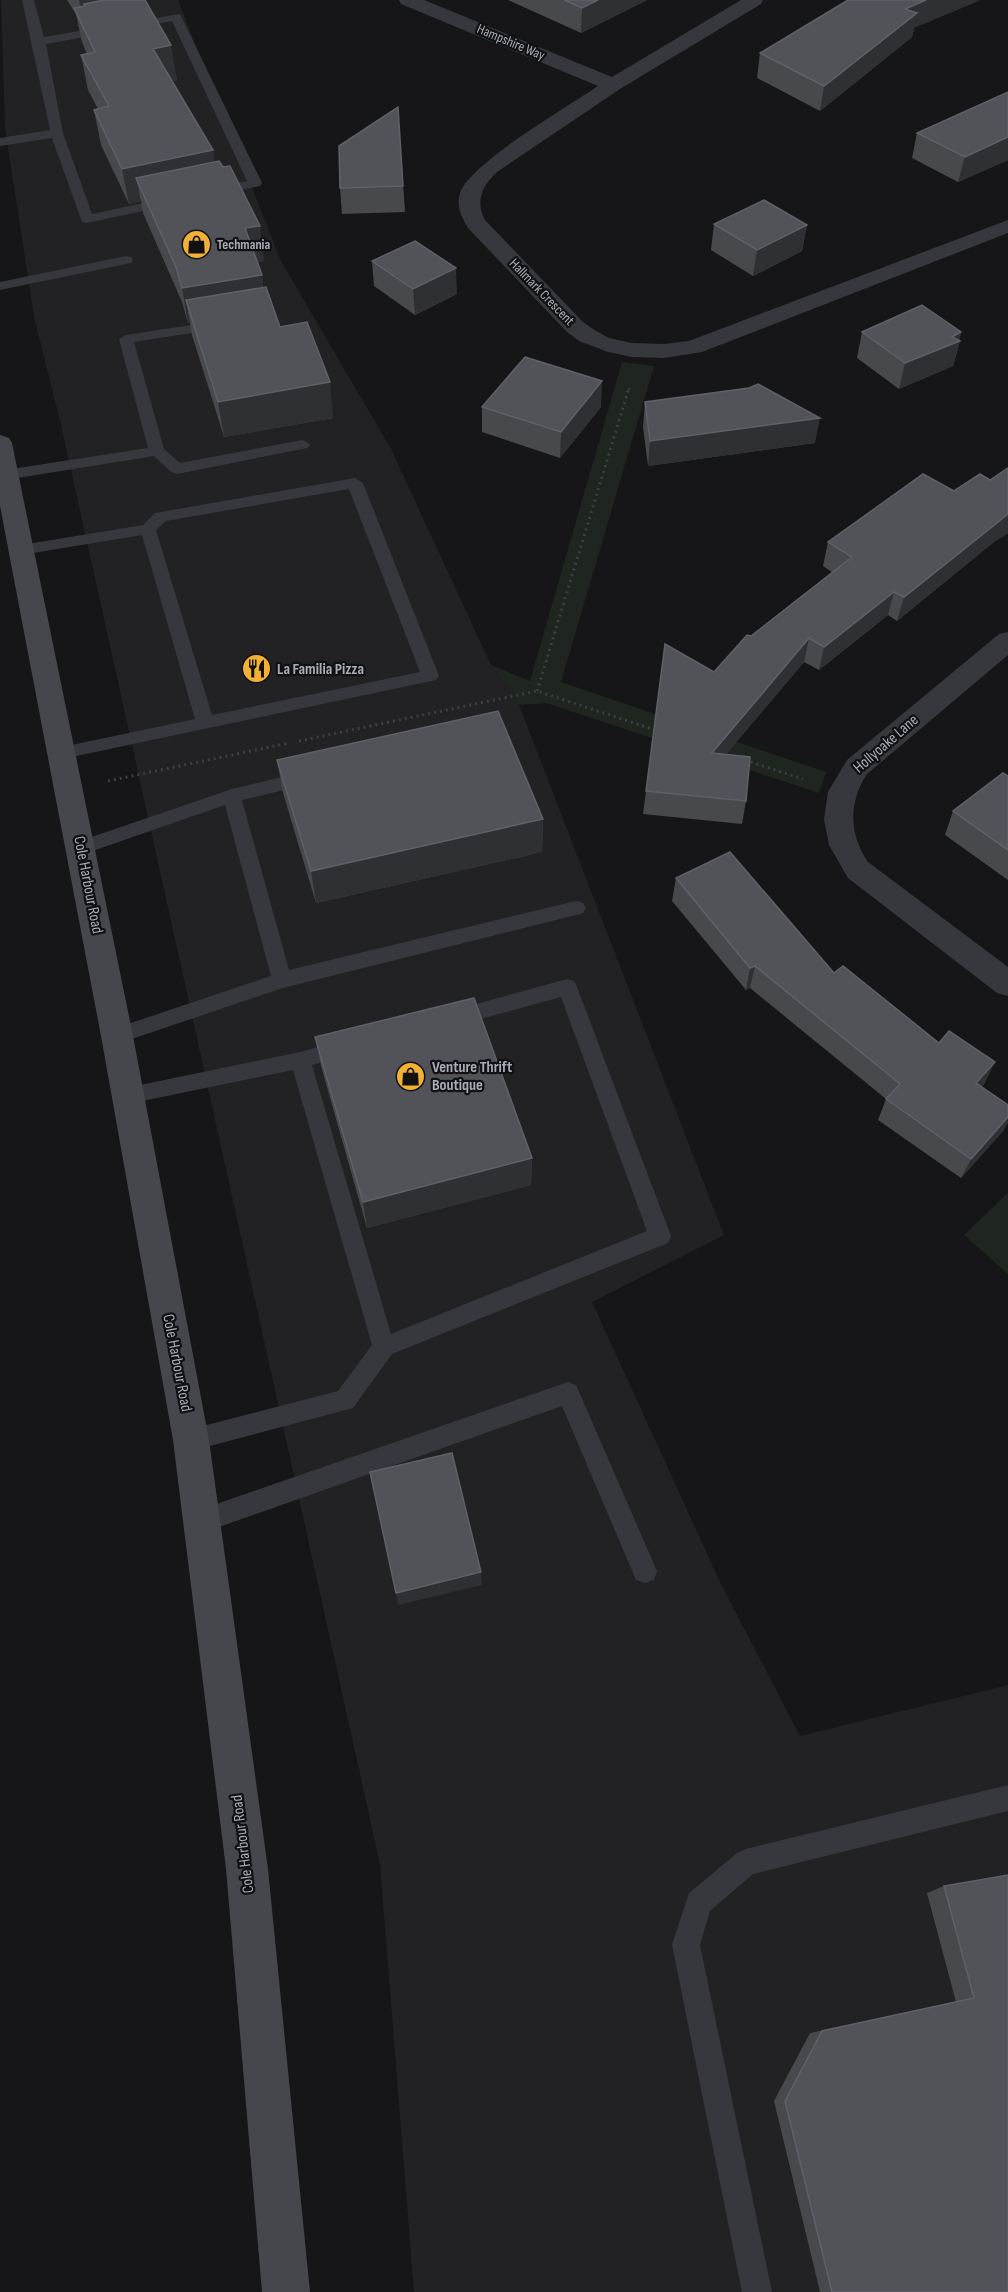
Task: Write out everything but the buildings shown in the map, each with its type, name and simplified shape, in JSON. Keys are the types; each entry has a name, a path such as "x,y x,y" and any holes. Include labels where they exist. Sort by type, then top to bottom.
{"main road":[{"name":"Cole Harbour Road","path":"0,443 3,476 21,550 70,790 191,1440 247,1869 286,2292"}],"street":[{"name":"Hampshire Way","path":"408,0 613,85"},
{"name":"Hallmark Crescent","path":"754,0 613,85 484,173 473,185 468,204 476,223 580,331 610,345 641,349 671,350 705,344 1008,226"},
{"name":"Hollyoake Lane","path":"1008,641 857,767 847,779 838,805 839,831 849,858 858,870 1008,984"}],"lane":[{"path":"28,0 57,133 87,219 255,183 177,17 39,42"},
{"path":"0,142 57,133"},
{"path":"0,286 126,260"},
{"path":"231,322 126,339 157,451 177,469 302,445"},
{"path":"3,476 157,451"},
{"path":"21,550 148,529 161,517 355,483 430,676 62,753"},
{"path":"148,529 205,723"},
{"path":"81,848 232,796 323,775"},
{"path":"232,796 282,980"},
{"path":"117,1036 282,980 576,908"},
{"path":"191,1440 345,1400 384,1347 660,1236 567,987 434,1023"},
{"path":"128,1095 300,1060 367,1042"},
{"path":"300,1060 384,1347"},
{"path":"202,1521 568,1394 645,1571"},
{"path":"757,2292 686,1945 699,1903 746,1862 1008,1798"}],"path":[{"path":"537,691 641,349"},
{"path":"70,790 537,691 661,732"},
{"path":"740,758 841,792"}],"shaded area":[{"path":"1,0 178,0 281,261 391,449 491,665 519,705 724,1235 592,1302 720,1582 800,1736 1008,1685 1008,2292 414,2292 380,1864 61,425 34,317 5,128"},
{"path":"622,362 654,366 561,682 826,772 819,793 546,703 519,705 491,665 530,681"},
{"path":"1008,1193 1008,1274 964,1235"}],"place":[{"name":"Techmania","path":"196,244"},
{"name":"La Familia Pizza","path":"256,669"},
{"name":"Venture Thrift Boutique","path":"411,1076"}]}
